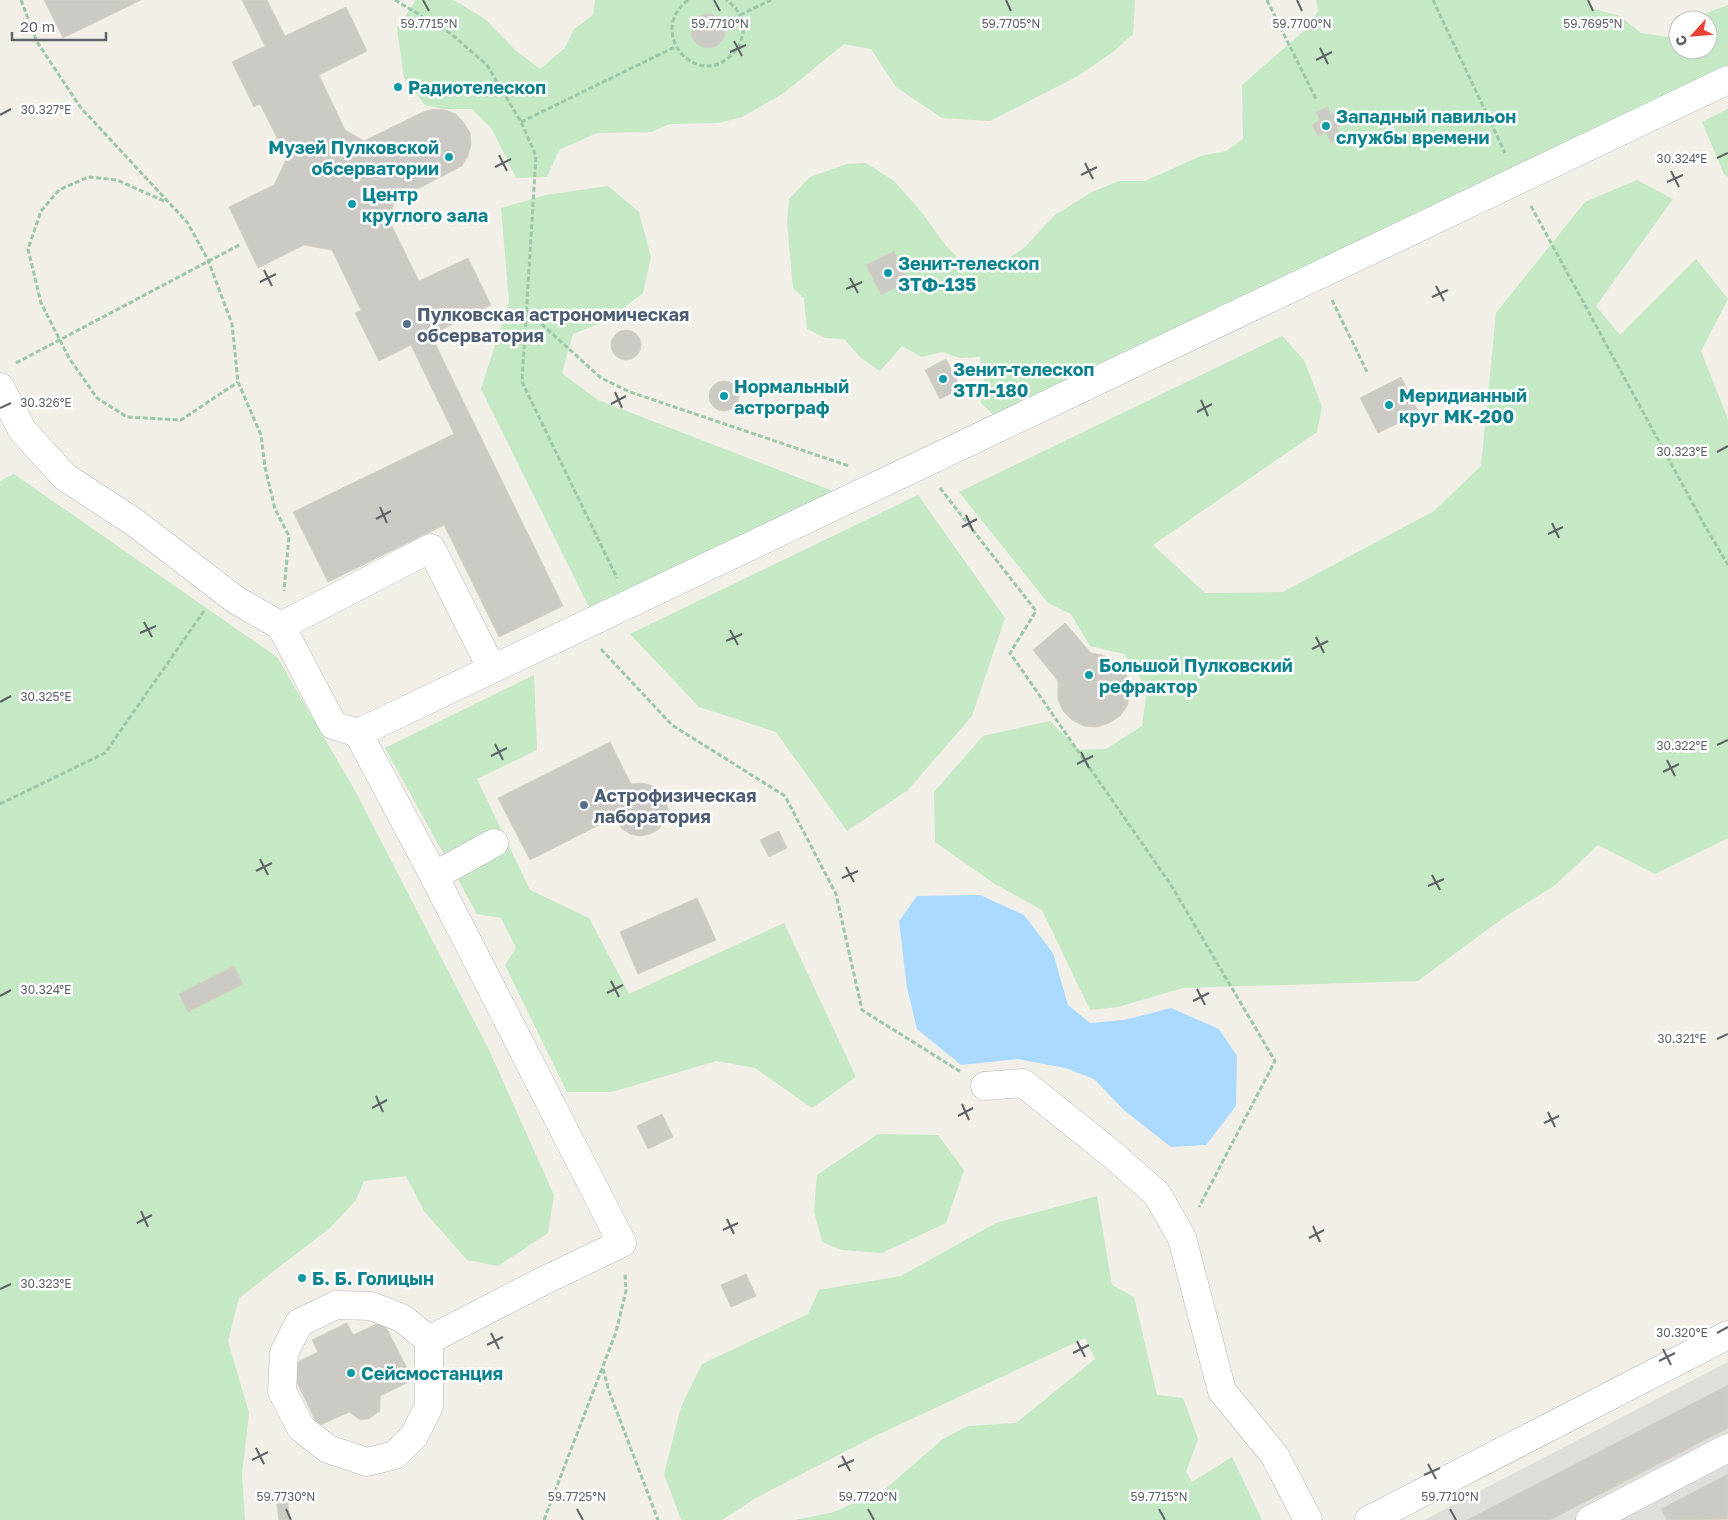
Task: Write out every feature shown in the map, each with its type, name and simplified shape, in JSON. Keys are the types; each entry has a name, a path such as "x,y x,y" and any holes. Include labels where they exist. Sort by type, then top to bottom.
{"lane":[{"path":"4,377 22,430 65,477 134,522 236,600 281,626 333,725 358,733 1728,80"},
{"path":"281,626 431,548 492,669"},
{"path":"358,733 434,876 622,1243 543,1280 429,1340"},
{"path":"434,876 494,844"},
{"path":"985,1086 1023,1083 1114,1155 1157,1194 1182,1238 1222,1391 1274,1456 1308,1520"},
{"path":"336,1305 371,1306 402,1318 429,1340 430,1406 414,1436 395,1455 366,1462 328,1449 301,1428 282,1391 284,1353 299,1323 336,1305"},
{"path":"1369,1520 1728,1335"},
{"path":"1590,1520 1728,1448"}],"path":[{"path":"21,0 37,42 81,108 187,222 208,260 232,324 238,382 261,435 264,467 275,509 289,536 281,626"},
{"path":"394,0 450,33 487,65 521,122 536,156 525,309 522,382 630,603"},
{"path":"688,0 680,6 673,18 671,33 676,47 684,58 697,64 711,66 725,61 736,52 742,40 743,28 740,15 732,3 726,0"},
{"path":"740,15 771,0"},
{"path":"1267,0 1316,99"},
{"path":"1432,0 1518,180 1700,518 1728,565"},
{"path":"521,122 676,47"},
{"path":"167,202 117,180 88,177 60,190 41,211 28,249 40,302 69,358 97,398 127,417 180,420 238,382"},
{"path":"4,377 60,340 241,244"},
{"path":"1319,274 1368,374"},
{"path":"525,309 601,378 630,392 890,479"},
{"path":"921,464 1036,611 1010,653 1172,884 1275,1061 1182,1238"},
{"path":"0,804 105,753 220,588"},
{"path":"580,627 672,725 785,796 836,894 862,1010 985,1086"},
{"path":"544,1520 616,1332 626,1291 622,1243"},
{"path":"603,1368 608,1391 658,1520"}],"shaded area":[{"path":"1728,1362 1728,1520 1424,1520"}],"green space":[{"path":"416,0 454,0 485,19 515,50 540,69 565,48 574,29 593,15 595,0 1135,0 1133,34 1113,52 1078,76 990,121 942,118 896,87 871,49 844,44 784,93 742,117 718,123 670,124 651,132 597,133 559,150 547,177 516,178 492,129 472,109 443,109 425,105 404,78 397,28"},
{"path":"1316,0 1587,0 1594,9 1620,16 1641,33 1668,37 1668,60 1718,60 1718,10 1714,10 1728,5 1728,77 996,417 981,403 984,380 980,357 960,358 942,352 922,357 902,346 880,371 861,358 844,339 825,338 807,329 804,298 793,288 787,222 789,199 810,177 847,164 866,163 894,181 920,210 946,246 969,269 992,268 1023,249 1055,215 1092,192 1119,181 1145,181 1201,156 1226,151 1243,139 1242,85 1305,30 1318,11"},
{"path":"1728,109 1728,177 1724,174 1702,122"},
{"path":"1637,180 1673,199 1596,306 1620,335 1696,259 1728,299 1701,351 1728,419 1728,838 1655,874 1598,845 1554,886 1503,918 1418,981 1183,988 1118,1007 1090,1010 1042,910 995,884 935,842 934,792 983,736 1050,721 1079,750 1106,749 1142,726 1147,688 1124,654 1090,646 1071,614 1048,603 959,492 1282,336 1304,360 1322,407 1317,432 1153,545 1205,593 1283,592 1434,511 1481,466 1496,313 1585,202"},
{"path":"608,186 639,212 651,257 643,293 606,321 573,334 562,373 598,400 843,495 591,611 481,389 509,302 501,208 546,195"},
{"path":"14,474 277,657 353,787 489,1050 554,1195 548,1233 498,1266 467,1260 424,1211 406,1176 364,1181 356,1200 331,1227 239,1298 228,1341 249,1413 242,1474 245,1520 0,1520 0,481"},
{"path":"918,495 1005,618 972,716 908,790 847,831 776,732 699,707 630,634"},
{"path":"534,675 537,750 477,779 530,890 589,918 629,994 784,923 856,1077 812,1108 755,1068 716,1061 612,1092 567,1092 505,965 516,948 501,918 477,914 385,748"},
{"path":"878,1134 938,1135 964,1170 946,1223 882,1253 842,1250 822,1242 814,1211 817,1175"},
{"path":"1097,1196 1112,1285 1134,1297 1157,1395 1183,1398 1198,1439 1186,1472 1192,1482 1232,1457 1262,1520 795,1520 834,1512 883,1491 943,1439 968,1426 1016,1423 1095,1359 1085,1338 873,1437 756,1498 722,1520 681,1520 664,1474 681,1407 702,1364 808,1314 819,1290 901,1276 996,1223"}],"water":[{"path":"980,895 1024,915 1053,953 1068,1005 1090,1023 1124,1020 1171,1008 1219,1029 1237,1056 1236,1106 1206,1145 1171,1147 1125,1111 1094,1079 1065,1068 1018,1059 961,1065 917,1029 907,988 899,921 917,896"}],"building":[{"path":"44,0 141,0 63,38"},
{"name":"Пулковская астрономическая обсерватория","path":"242,0 267,0 285,36 346,7 367,51 319,75 345,130 364,141 433,109 445,110 456,114 470,133 471,145 468,156 462,166 394,201 390,222 419,281 468,258 491,305 431,335 563,606 499,637 444,525 328,582 293,512 454,434 411,345 379,361 355,313 361,310 332,250 304,245 258,268 229,207 274,185 287,158 260,104 254,107 232,62 265,46"},
{"path":"708,14 715,15 720,19 724,24 724,38 720,43 715,47 708,48 701,47 696,43 692,38 691,31 692,24 696,19 701,15"},
{"name":"Западный павильон службы времени","path":"1327,107 1331,115 1336,112 1342,125 1337,127 1341,137 1331,143 1326,132 1318,136 1312,125 1320,120 1316,112"},
{"name":"Зенит-телескоп ЗТФ-135","path":"894,251 909,281 881,295 866,265"},
{"path":"626,330 632,331 640,339 640,351 632,359 626,360 620,359 612,351 611,345 612,339 620,331"},
{"name":"Зенит-телескоп ЗТЛ-180","path":"946,359 961,388 940,399 925,370"},
{"name":"Меридианный круг МК-200","path":"1401,377 1419,413 1378,433 1360,398"},
{"name":"Нормальный астрограф","path":"724,381 730,382 738,390 738,402 730,410 724,411 718,410 710,402 709,396 710,390 718,382"},
{"name":"Большой Пулковский рефрактор","path":"1065,623 1091,653 1114,660 1123,669 1129,680 1130,693 1127,706 1120,716 1109,723 1097,727 1084,726 1072,720 1063,711 1058,700 1058,681 1033,650"},
{"name":"Астрофизическая лаборатория","path":"610,742 631,784 651,785 660,791 666,800 668,810 665,820 659,829 650,834 640,836 630,834 621,828 615,817 530,860 498,798"},
{"path":"779,831 787,848 769,857 760,840"},
{"path":"697,898 716,940 638,974 620,932"},
{"path":"234,966 243,984 188,1012 179,994"},
{"path":"662,1114 673,1137 648,1149 637,1126"},
{"path":"746,1274 756,1296 731,1307 721,1285"},
{"name":"Сейсмостанция","path":"383,1321 413,1380 380,1396 380,1411 368,1419 360,1420 349,1412 318,1426 289,1366 318,1352 312,1340 347,1323 353,1335"},
{"path":"1728,1385 1728,1428 1550,1520 1467,1520"},
{"path":"1728,1474 1728,1519 1667,1520 1661,1509"},
{"path":"287,1497 290,1520 279,1520 276,1498"}],"place":[{"name":"Радиотелескоп","path":"398,87"},
{"name":"Западный павильон службы времени","path":"1326,126"},
{"name":"Музей Пулковской обсерватории","path":"449,157"},
{"name":"Центр круглого зала","path":"352,204"},
{"name":"Зенит-телескоп ЗТФ-135","path":"888,273"},
{"name":"Пулковская астрономическая обсерватория","path":"407,324"},
{"name":"Зенит-телескоп ЗТЛ-180","path":"943,379"},
{"name":"Нормальный астрограф","path":"724,396"},
{"name":"Меридианный круг МК-200","path":"1389,405"},
{"name":"Большой Пулковский рефрактор","path":"1089,675"},
{"name":"Астрофизическая лаборатория","path":"584,805"},
{"name":"Б. Б. Голицын","path":"302,1278"},
{"name":"Сейсмостанция","path":"351,1373"}]}
